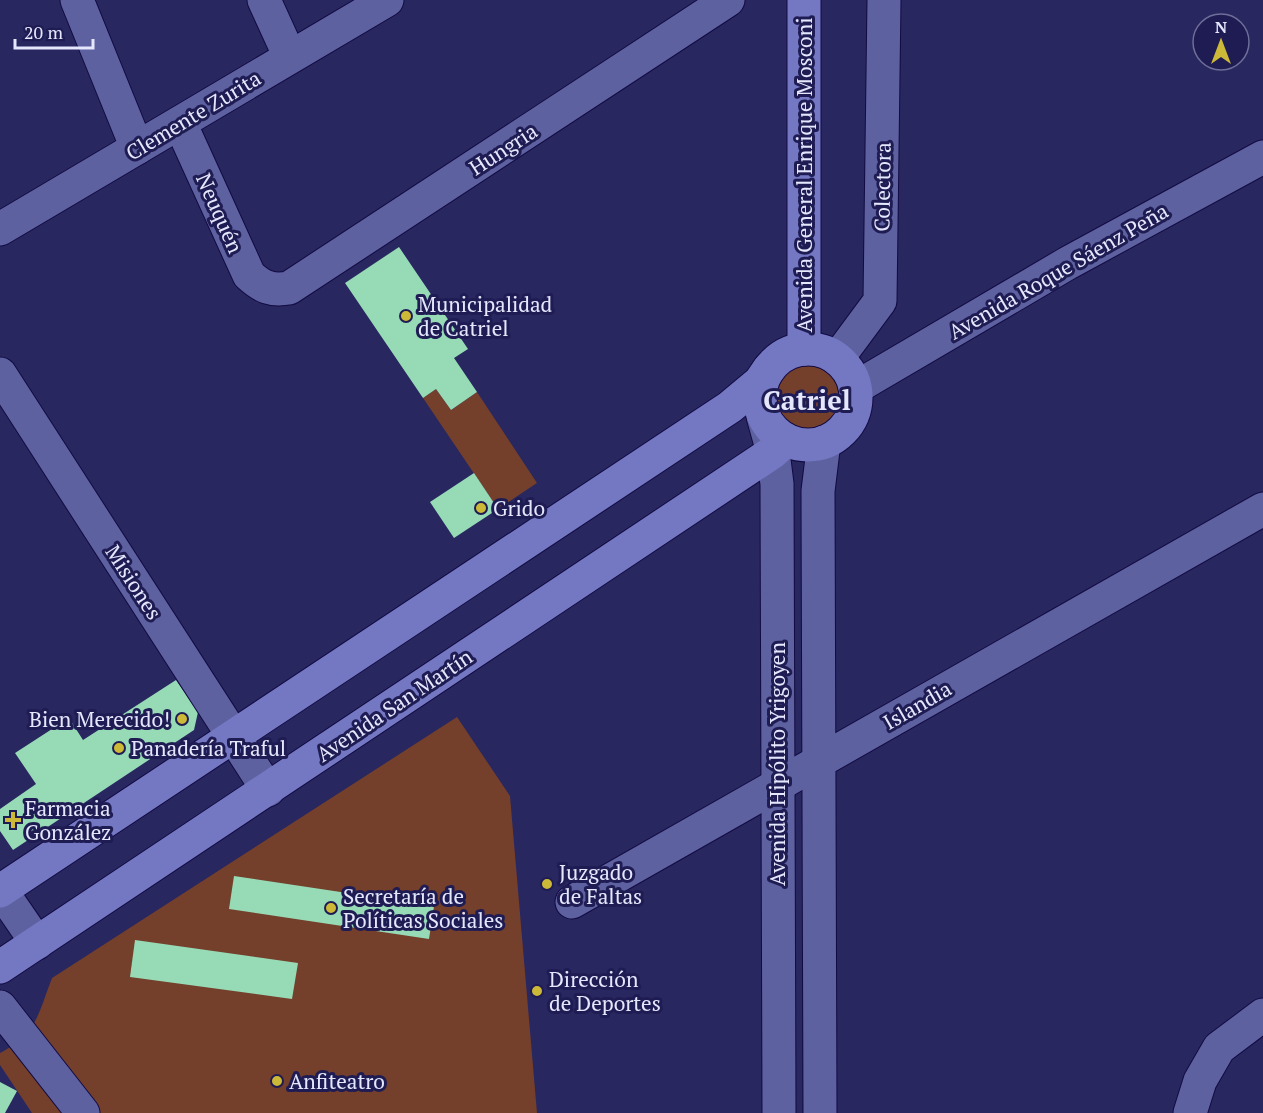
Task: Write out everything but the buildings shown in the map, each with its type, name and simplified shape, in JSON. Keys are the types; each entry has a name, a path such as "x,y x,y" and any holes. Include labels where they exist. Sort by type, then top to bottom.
{"main road":[{"name":"Avenida General Enrique Mosconi","path":"804,0 804,349"},
{"path":"0,890 729,407 760,382 769,369 778,359 804,349 827,353 837,359 850,375 855,388 851,416 844,429 824,442 780,446 764,416 759,400 761,384 769,369"},
{"name":"Avenida San Martín","path":"0,967 780,446"}],"street":[{"path":"77,0 137,148"},
{"path":"264,0 290,57"},
{"name":"Clemente Zurita","path":"0,229 387,0"},
{"name":"Hungria","path":"274,291 301,282 728,0"},
{"name":"Colectora","path":"837,359 880,301 884,0"},
{"name":"Neuquén","path":"180,123 249,275 260,286 274,291"},
{"name":"Avenida Roque Sáenz Peña","path":"855,388 1068,263 1263,157"},
{"name":"Misiones","path":"0,374 268,790"},
{"name":"Avenida Hipólito Yrigoyen","path":"820,1113 818,490 824,442"},
{"name":"Avenida Hipólito Yrigoyen","path":"779,1113 777,785 780,446"},
{"name":"Islandia","path":"572,902 1263,509"},
{"path":"0,890 37,943"},
{"path":"0,1006 83,1113"},
{"path":"1190,1113 1200,1081 1219,1048 1263,1015"}],"shaded area":[{"path":"813,364 831,373 838,384 840,397 838,410 831,421 820,428 801,430 783,421 776,410 774,391 783,373 794,366"},
{"path":"436,389 451,410 477,392 537,483 498,509 423,398"},
{"path":"457,717 510,796 537,1113 32,1113 0,1065 0,1053 22,1038 35,1022 52,978"}],"place":[{"name":"Municipalidad de Catriel","path":"406,316"},
{"name":"Grido","path":"481,508"},
{"name":"Bien Merecido!","path":"182,719"},
{"name":"Panadería Traful","path":"119,748"},
{"name":"Farmacia González","path":"13,820"},
{"name":"Juzgado de Faltas","path":"547,884"},
{"name":"Secretaría de Políticas Sociales","path":"331,908"},
{"name":"Dirección de Deportes","path":"537,991"},
{"name":"Anfiteatro","path":"277,1081"}],"district":[{"name":"Catriel","path":"807,400"}]}
